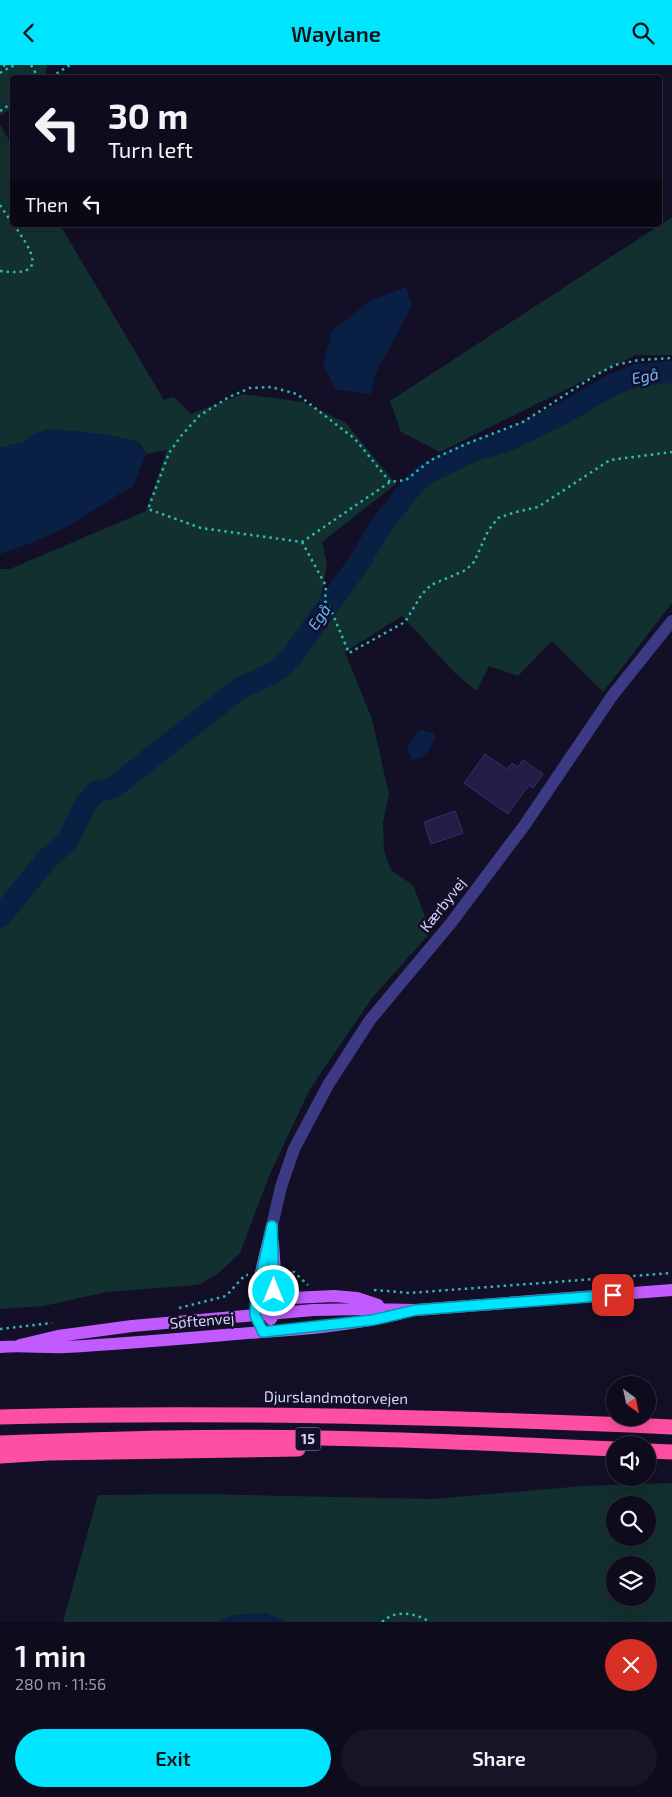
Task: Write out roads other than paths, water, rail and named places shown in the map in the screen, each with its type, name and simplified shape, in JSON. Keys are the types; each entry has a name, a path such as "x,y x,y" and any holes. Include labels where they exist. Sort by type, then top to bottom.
{"highway":[{"name":"Djurslandmotorvejen","path":"0,1417 240,1414 410,1417 672,1427"},
{"name":"15","path":"0,1443 166,1438 284,1438 458,1442 606,1449"},
{"path":"0,1456 48,1453 286,1449 606,1449"},
{"path":"656,1451 672,1452"}],"main road":[{"path":"263,1332 274,1314 272,1226"},
{"path":"263,1332 255,1315 256,1297 272,1226"},
{"name":"Søftenvej","path":"0,1347 20,1345 58,1336 123,1327 313,1310 416,1310 672,1290"},
{"path":"274,1291 291,1298 334,1296 357,1298 392,1309"},
{"name":"Søftenvej","path":"20,1345 62,1347 263,1332 373,1320 416,1310"}],"street":[{"name":"Kærbyvej","path":"272,1226 281,1187 294,1149 328,1085 370,1020 457,916 524,826 612,696 672,621"}],"water":[{"path":"406,287 412,306 376,373 371,394 336,390 323,364 332,331 370,301"},
{"path":"49,429 118,437 140,443 146,454 134,485 67,527 29,544 0,554 0,448 24,442 35,433"},
{"path":"421,730 433,733 435,737 427,753 421,758 412,759 407,749 417,732"},
{"path":"266,1613 286,1622 218,1622 231,1616"}],"waterway":[{"name":"Egå","path":"0,917 47,859 68,840 85,805 96,792 114,787 240,688 282,667 293,655 358,564 383,523 413,485 427,473 472,451 509,440 564,413 612,385 637,375 672,372"}]}
